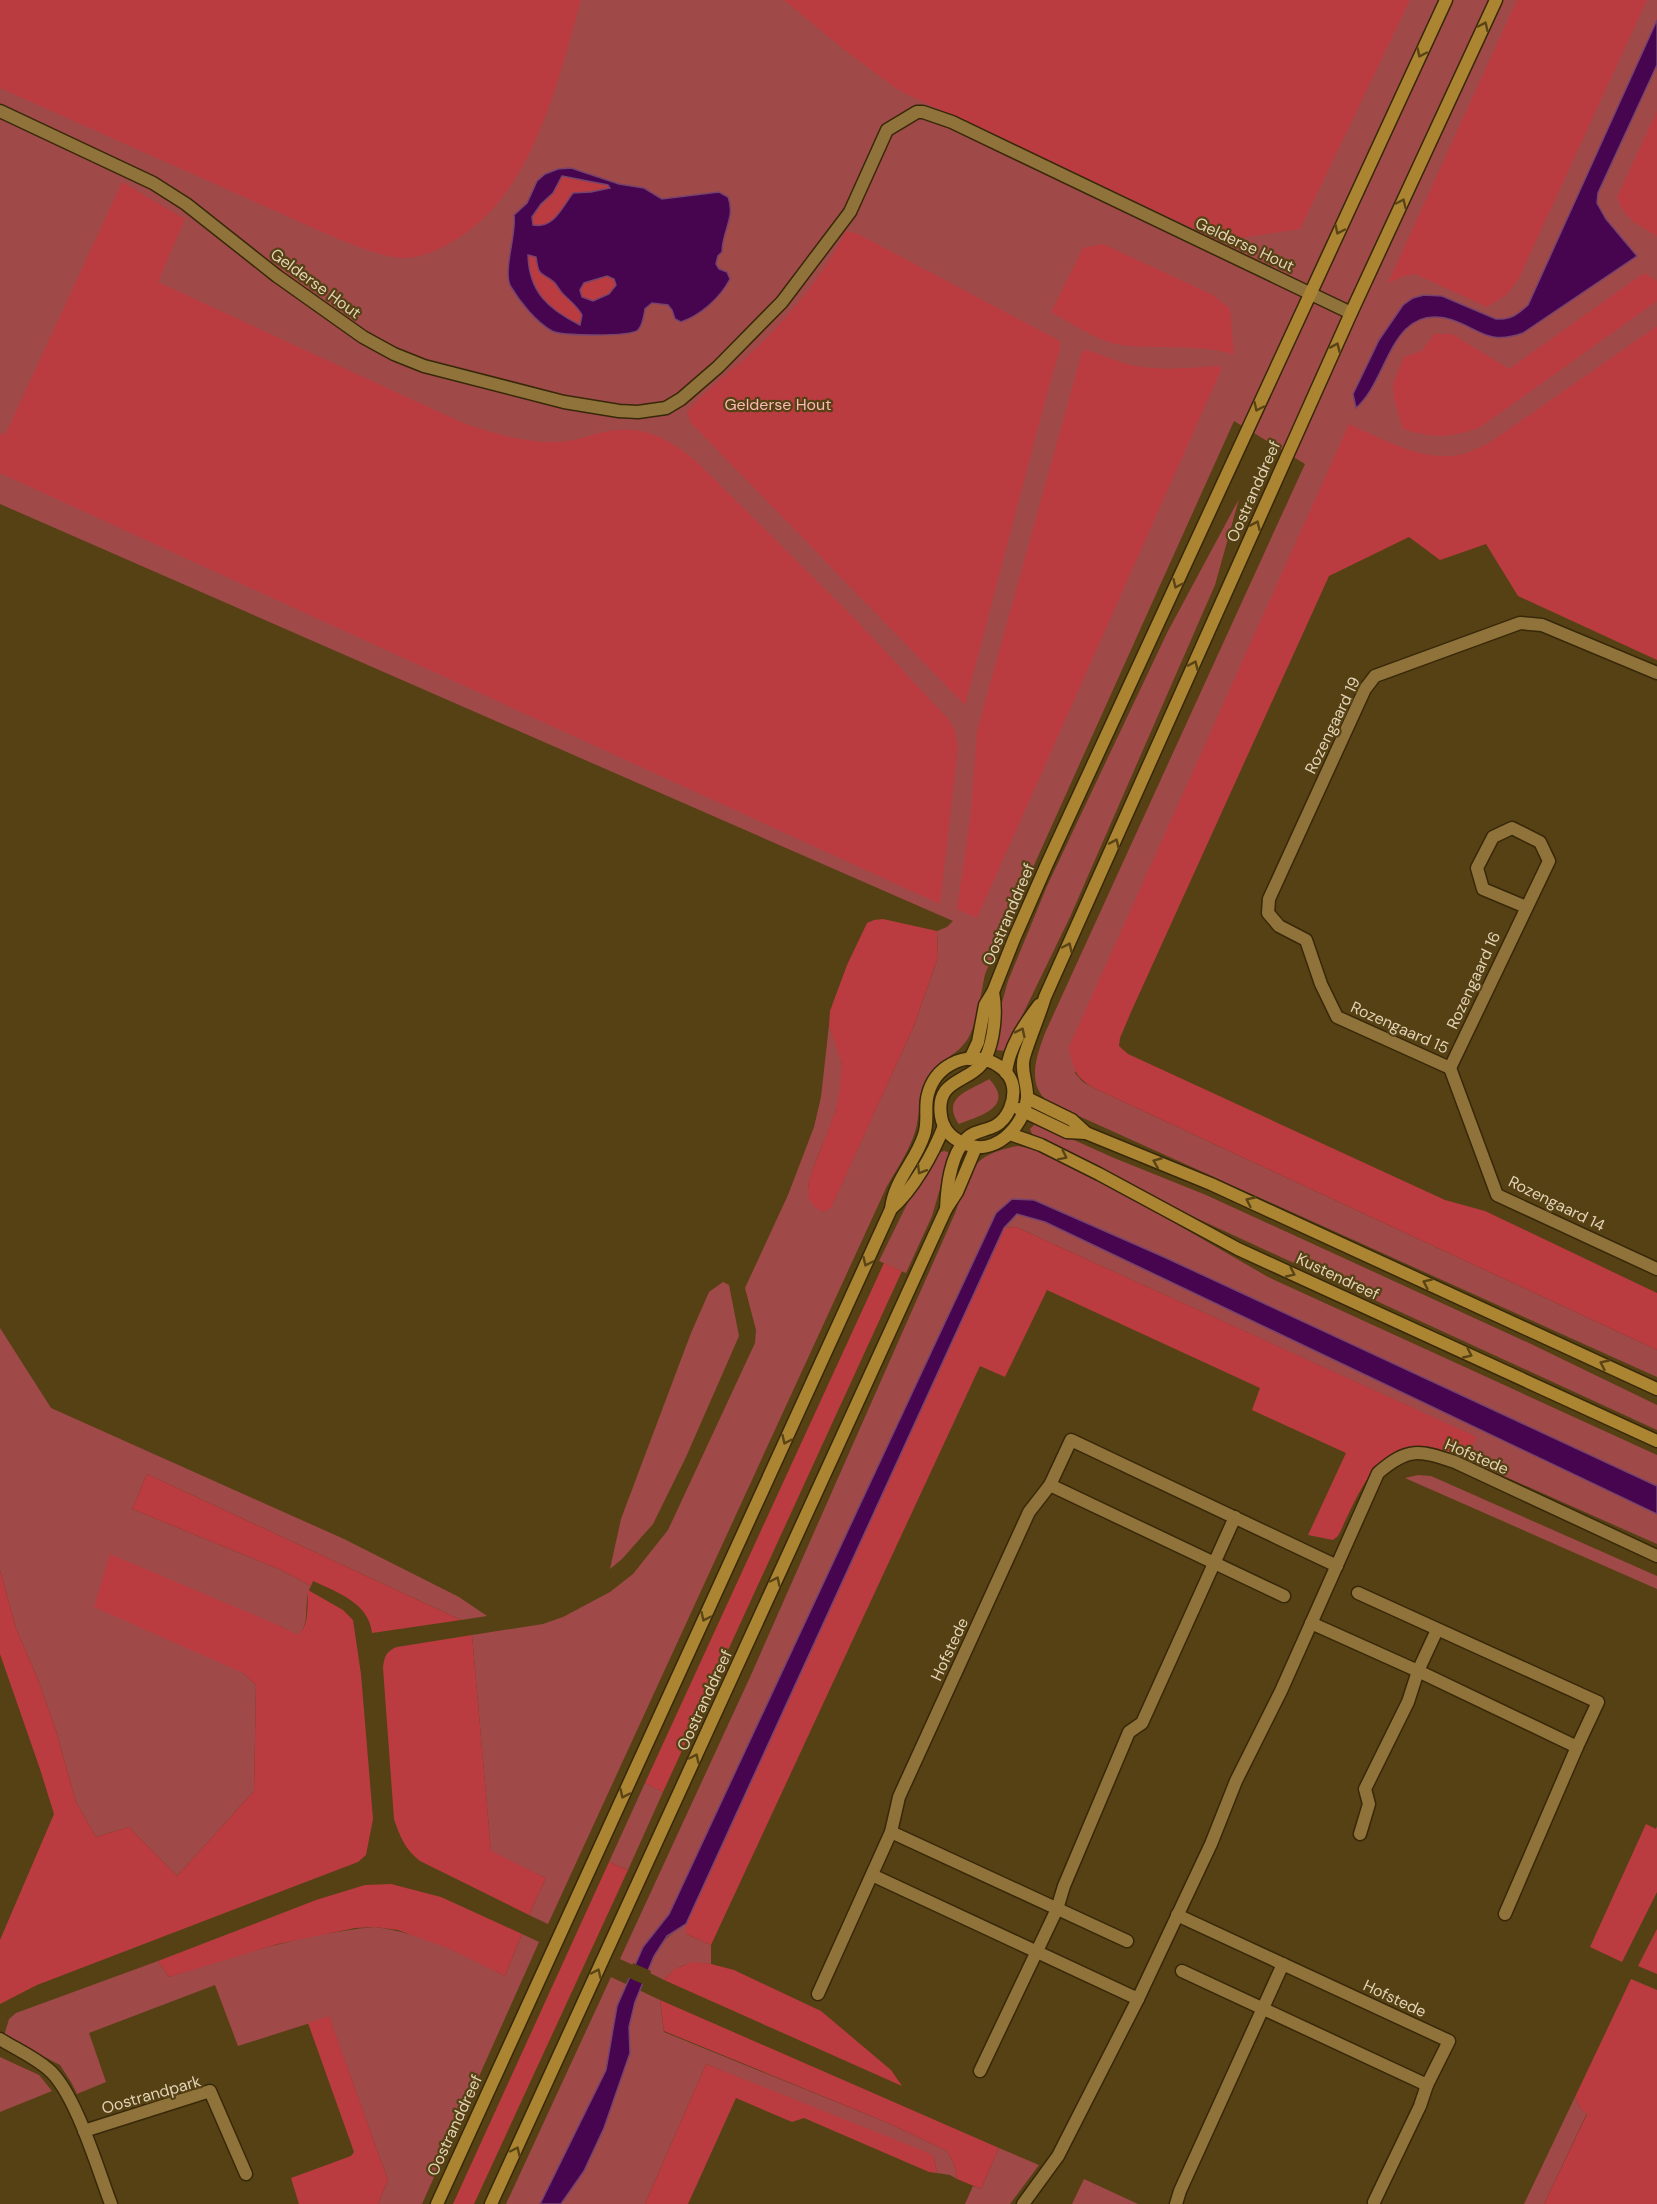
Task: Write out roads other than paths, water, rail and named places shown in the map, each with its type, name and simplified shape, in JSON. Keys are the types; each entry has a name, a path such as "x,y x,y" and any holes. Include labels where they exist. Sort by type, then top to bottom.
{"main road":[{"name":"Oostranddreef","path":"436,2204 891,1209 892,1195 921,1143 926,1125 928,1093 937,1075 954,1063 970,1059 978,1042 986,1005 1047,864 1446,0"},
{"name":"Oostranddreef","path":"1027,1098 1028,1086 1023,1066 1024,1059 1045,997 1351,313 1496,0"},
{"name":"Oostranddreef","path":"984,1060 993,1028 996,1004 993,992"},
{"name":"Oostranddreef","path":"1006,1073 1011,1053 1023,1026 1045,997"},
{"path":"963,1143 976,1132 996,1125 1005,1117 1011,1104 1013,1086 1006,1073 994,1063 970,1059"},
{"path":"984,1060 974,1070 951,1084 945,1092 940,1108 944,1126 952,1137 976,1147 991,1146 1010,1134 1024,1111 1027,1098"},
{"name":"Kustendreef","path":"1027,1098 1072,1120 1086,1133"},
{"name":"Kustendreef","path":"1011,1104 1067,1132 1086,1133 1211,1184 1657,1389"},
{"name":"Oostranddreef","path":"891,1209 903,1198 929,1157 944,1126"},
{"name":"Kustendreef","path":"1010,1134 1041,1145 1238,1248 1657,1441"},
{"name":"Oostranddreef","path":"946,1209 950,1177 963,1143"},
{"name":"Oostranddreef","path":"491,2204 976,1147"}],"street":[{"name":"Gelderse Hout","path":"0,111 153,183 186,204 277,276 363,338 394,354 424,366 532,394 619,411 638,412 666,408 681,399 718,367 782,302 850,212 887,130 917,112 952,122 1351,313"},
{"name":"Rozengaard 19","path":"1321,984 1306,940 1279,926 1268,913 1269,899 1365,689 1375,676 1520,623 1542,625 1657,673"},
{"name":"Rozengaard 16","path":"1450,1068 1549,861 1540,842 1512,828 1493,837 1477,868 1483,889 1526,907"},
{"name":"Rozengaard 15","path":"1321,984 1337,1017 1450,1068"},
{"name":"Rozengaard 14","path":"1450,1068 1497,1196 1657,1269"},
{"name":"Hofstede","path":"818,1994 891,1832 898,1797 1029,1512 1050,1485 1071,1440 1337,1566"},
{"name":"Hofstede","path":"1023,2204 1058,2156 1138,1999 1211,1844 1236,1781 1281,1691 1378,1473 1393,1460 1410,1452 1432,1455 1455,1462 1657,1556"},
{"path":"1050,1485 1284,1596"},
{"path":"980,2071 1057,1909 1064,1886 1129,1732 1142,1723 1235,1517"},
{"path":"1358,1593 1598,1702 1505,1914"},
{"path":"1311,1623 1577,1747"},
{"path":"1360,1834 1369,1804 1365,1789 1408,1702 1418,1671 1437,1630"},
{"path":"891,1832 1127,1941"},
{"path":"872,1875 1138,1999"},
{"name":"Hofstede","path":"1177,1914 1449,2041 1374,2202"},
{"path":"1176,2204 1283,1964"},
{"path":"1182,1971 1427,2085"},
{"name":"Oostrandpark","path":"0,2039 49,2069 65,2089 84,2131 111,2204"},
{"name":"Oostrandpark","path":"84,2131 210,2091 246,2174"}]}
